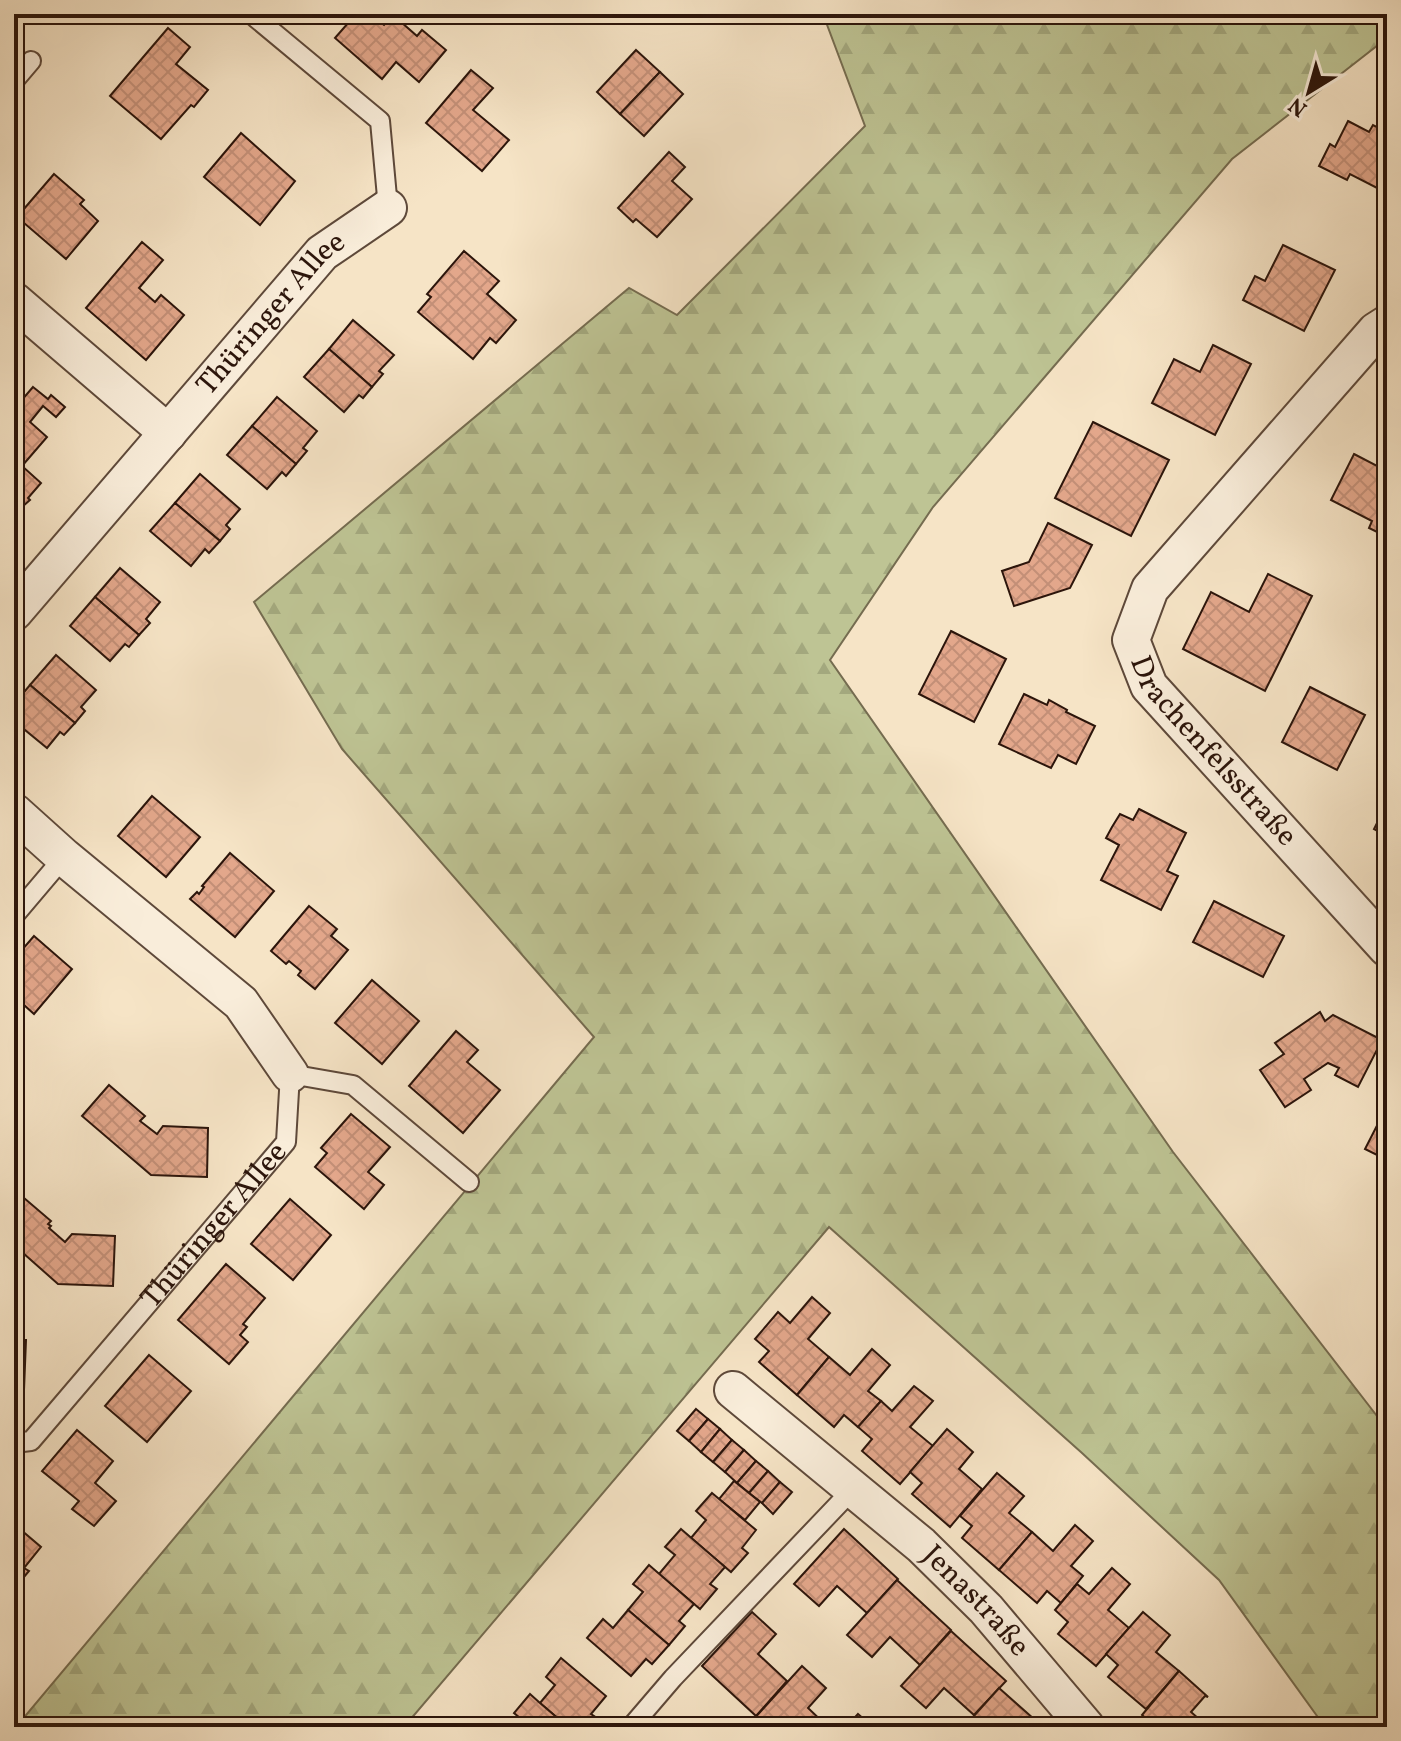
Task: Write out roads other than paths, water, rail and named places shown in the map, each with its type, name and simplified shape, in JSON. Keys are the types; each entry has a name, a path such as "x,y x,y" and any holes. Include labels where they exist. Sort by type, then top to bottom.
{"street":[{"name":"Thüringer Allee","path":"14,612 322,253 388,208"},
{"path":"14,301 168,433"},
{"name":"Drachenfelsstraße","path":"1387,324 1376,331 1150,589 1131,640 1149,686 1387,948"},
{"path":"14,812 241,1003 290,1074"},
{"name":"Jenastraße","path":"733,1390 921,1545 986,1609 1086,1727"}],"lane":[{"path":"256,18 380,121 388,208"},
{"path":"14,81 31,61"},
{"path":"14,916 64,857"},
{"path":"290,1074 353,1085 469,1182"},
{"name":"Thüringer Allee","path":"14,1443 31,1441 286,1142 290,1074"},
{"path":"631,1727 673,1678 853,1489"}]}
